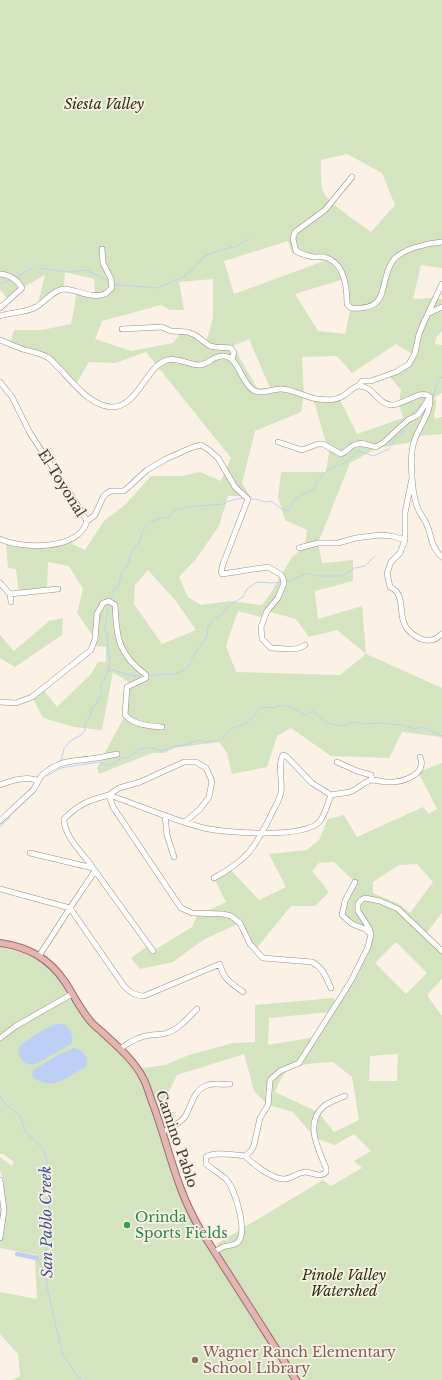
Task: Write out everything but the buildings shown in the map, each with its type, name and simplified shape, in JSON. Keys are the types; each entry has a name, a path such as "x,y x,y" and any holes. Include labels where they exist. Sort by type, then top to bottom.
{"main road":[{"name":"Camino Pablo","path":"0,943 20,947 39,956 56,971 89,1020 120,1049 144,1079 187,1205 296,1380"}],"street":[{"path":"352,177 325,210 295,232 293,239 296,251 314,257 327,258 335,263 341,271 347,289 347,304 351,308 363,309 370,307 381,298 392,261 406,250 442,242"},
{"path":"0,316 27,311 37,307 53,293 64,289 95,295 105,294 112,288 111,279 103,263 102,249"},
{"path":"0,274 18,281 22,288 0,308"},
{"path":"0,340 10,345 47,357 78,389 98,403 110,407 119,406 129,399 141,387 153,370 166,360 181,360 200,365 222,356 227,356 232,360 248,386 258,392 282,389 313,398 331,400 339,398 358,386 362,381 371,381 396,372 409,364 415,353 419,334 436,294 442,284"},
{"path":"429,312 442,307"},
{"path":"122,330 162,327 171,331 188,332 195,335 210,346 231,348 234,352 232,360"},
{"name":"El Toyonal","path":"0,382 12,397 30,433 87,521 85,528 81,533 69,541 62,543 34,546 11,543 0,539"},
{"path":"358,386 369,390 387,404 398,404 422,394 428,394 430,397"},
{"path":"278,442 302,450 318,444 323,444 341,454 358,443 376,447 384,442 408,420 418,415 430,397"},
{"path":"430,397 430,406 413,442 412,478 414,499 417,507 427,525 433,547 442,557"},
{"path":"87,521 95,515 103,497 107,493 111,491 124,490 147,470 166,459 192,447 201,445 218,458 235,488 248,499 224,564 222,574 268,567 280,574 283,578 284,584 278,598 267,611 261,627 262,639 271,648 294,650 305,645"},
{"path":"412,478 405,513 405,540 400,553 391,562 387,573 390,587 395,590 400,598 404,623 409,630 420,638 431,640 442,634"},
{"path":"299,548 318,543 338,543 356,538 380,535 392,536 405,540"},
{"path":"0,583 10,594 11,602"},
{"path":"10,594 58,589"},
{"path":"0,702 16,703 32,697 92,650 95,639 97,614 103,603 109,601 115,605 118,639 124,654 146,675 146,678 126,687 125,715 134,722 148,726 162,727"},
{"path":"0,821 33,790 43,775 63,762 117,754"},
{"path":"214,878 230,869 243,859 262,833 281,795 282,784 280,760 283,755 286,756 312,783 331,796 351,792 370,780 395,782 408,778 422,768 423,762 420,757"},
{"path":"153,951 68,835 64,826 64,819 75,808 93,799 109,794 119,788 140,782 184,762 196,762 206,768 212,781 210,797 200,809 185,822"},
{"path":"337,762 356,771 371,775 372,780"},
{"path":"0,785 10,781 32,778 38,781"},
{"path":"109,794 185,822 210,829 262,833 284,833 304,830 320,821 331,796"},
{"path":"109,794 113,807 181,908 192,913 223,914 231,916 240,923 250,944 263,958 312,962 319,966 324,972 331,988"},
{"path":"165,815 167,835 174,857"},
{"path":"30,853 94,870"},
{"path":"39,956 94,870"},
{"path":"355,882 345,900 342,915 352,924 365,929 371,934"},
{"path":"0,889 70,908 124,986 133,994 144,996 220,964 222,974 226,979 243,992"},
{"path":"245,1156 251,1151 254,1145 260,1118 268,1105 270,1080 280,1072 299,1063 351,981 368,947 371,934 370,928 358,911 358,904 361,900 365,898 380,901 398,909 442,951"},
{"path":"0,1038 16,1026 72,994"},
{"path":"120,1049 138,1038 167,1033 178,1027 197,1009"},
{"path":"163,1132 180,1122 185,1117 189,1105 198,1090 206,1086 216,1084 230,1084"},
{"path":"215,1252 238,1241 241,1237 242,1230 236,1198 231,1186 225,1179 206,1164 206,1158 210,1154 245,1156 264,1171 278,1178 286,1179 301,1172 315,1175 324,1174 326,1172 326,1168 316,1143 314,1133 316,1117 323,1106 345,1096"},
{"path":"0,1180 4,1210 0,1238"}],"green space":[{"name":"Siesta Valley","path":"0,0 442,0 442,268 421,265 413,299 442,299 442,331 436,338 435,344 442,345 442,393 435,397 436,406 434,414 435,419 442,417 442,434 417,436 413,442 377,448 350,463 318,543 322,563 353,560 353,581 315,591 318,619 362,606 366,654 442,688 442,740 441,737 402,732 389,758 331,756 291,728 277,736 267,767 232,774 227,753 219,742 174,748 164,753 152,753 99,774 97,768 125,715 126,693 131,684 113,672 102,730 74,727 43,718 32,697 43,689 57,707 91,674 98,662 106,662 106,647 93,646 95,639 77,613 83,589 69,566 48,562 47,590 19,593 16,569 8,568 6,541 21,545 69,541 85,550 104,521 126,504 151,476 181,476 200,472 221,481 231,458 146,352 115,363 89,362 75,386 50,359 10,345 14,330 42,330 71,324 77,292 95,295 94,279 65,272 64,289 37,307 45,275 22,288 9,300 0,290","holes":["347,154 382,173 395,205 371,232 337,207 326,196 321,184 321,160","288,241 292,253 299,256 324,261 234,294 224,261","213,279 213,318 206,342 195,334 180,334 173,343 131,351 95,339 102,321 161,305 170,310 184,310 179,282","344,279 347,304 350,311 345,334 318,331 295,294","249,339 270,388 257,388 233,346","396,344 414,355 409,364 388,375 401,390 399,404 403,418 357,434 339,398 313,398 329,453 326,472 281,472 278,497 285,520 307,530 305,546 292,557 262,605 230,601 201,605 188,597 179,577 196,559 219,526 228,496 250,496 242,483 255,431 301,412 304,395 302,357 337,356 352,373","148,570 175,600 196,630 162,644 134,604 135,585","238,611 265,618 267,611 296,619 309,637 337,630 366,654 340,675 236,672 226,646"]},
{"path":"63,618 62,635 15,667 0,658 0,635 14,651 49,621"},
{"name":"Pinole Valley Watershed","path":"442,763 442,913 425,935 442,951 442,979 427,995 442,1016 442,1380 12,1380 20,1376 18,1354 0,1334 0,1292 37,1299 35,1261 37,1255 0,1248 0,1177 4,1181 0,1171 0,1157 12,1166 14,1162 3,1154 0,1154 0,947 27,954 38,959 47,966 72,994 82,1011 137,1069 165,1065 189,1055 233,1043 255,1042 255,1005 333,998 336,1003 368,947 370,934 352,924 342,915 355,882 334,862 319,863 312,871 329,892 315,906 291,906 256,949 240,923 203,940 173,962 140,969 131,958 149,945 153,951 192,927 198,913 203,913 226,902 214,878 230,869 259,900 286,887 269,854 307,850 319,840 328,819 344,815 357,837 423,807 429,814 437,809 418,772","holes":["417,864 433,882 410,913 399,904 373,893 373,882 399,865","396,942 427,973 406,994 375,963","331,1012 315,1037 268,1045 269,1018","244,1054 254,1091 268,1105 293,1112 315,1138 335,1145 354,1134 371,1151 354,1161 362,1168 331,1186 323,1180 218,1243 215,1251 187,1205 157,1116 177,1075","398,1054 397,1081 369,1081 370,1056","333,1062 352,1077 359,1120 334,1132 318,1112 275,1092 286,1072 290,1069 308,1064"]}],"water":[{"path":"56,1024 66,1025 70,1030 72,1036 71,1044 36,1064 25,1063 19,1053 19,1048 21,1045 36,1034"},
{"path":"74,1048 80,1050 87,1058 87,1064 85,1067 54,1083 42,1082 33,1076 35,1069 58,1055"}],"waterway":[{"path":"115,284 157,288 183,277 194,268 203,257 214,252 237,246 248,239"},
{"path":"17,277 32,268"},
{"path":"39,268 68,272 87,270 108,281"},
{"path":"0,284 12,279"},
{"path":"432,398 438,381 442,377"},
{"path":"413,413 424,402"},
{"path":"251,497 253,500 255,499 266,502 271,501 282,509 289,510 295,499 316,487 317,482 328,469 345,463 359,451 373,456 389,449 394,440 401,435 407,427"},
{"path":"113,596 113,591 119,586 121,573 128,565 130,556 140,541 143,530 151,522 160,518 169,517 176,509 224,504 226,502 242,498"},
{"path":"285,581 290,581 308,573 317,576 343,576 355,568 365,566 375,556"},
{"path":"150,676 174,674 183,671 189,666 192,658 207,636 208,627 213,619 224,613 228,606 243,597 247,589 257,582 282,582"},
{"path":"61,761 64,749 70,741 85,731 85,724 90,717 92,707 96,705 98,699 101,697 101,682 104,680 110,663 107,642 108,637 105,629 108,608"},
{"path":"108,671 113,670 129,675 143,676"},
{"path":"47,776 61,768 66,767 100,762 107,766 116,763 120,758 129,757 139,749 151,748 162,751 175,746 186,745 197,740 207,742 220,740 233,728 244,724 252,718 261,707 273,708 281,705 292,707 304,715 313,711 327,723 342,726 352,722 402,725 414,729 422,727 442,736"},
{"path":"0,827 10,817"},
{"name":"San Pablo Creek","path":"0,1096 6,1104 21,1117 25,1132 37,1142 43,1150 47,1161 45,1187 49,1206 49,1218 44,1270 63,1356 81,1380"},
{"path":"17,1254 37,1258"},
{"path":"37,1258 44,1270"}],"place":[{"name":"Orinda Sports Fields","path":"127,1225"},
{"name":"Wagner Ranch Elementary School Library","path":"195,1360"}]}
